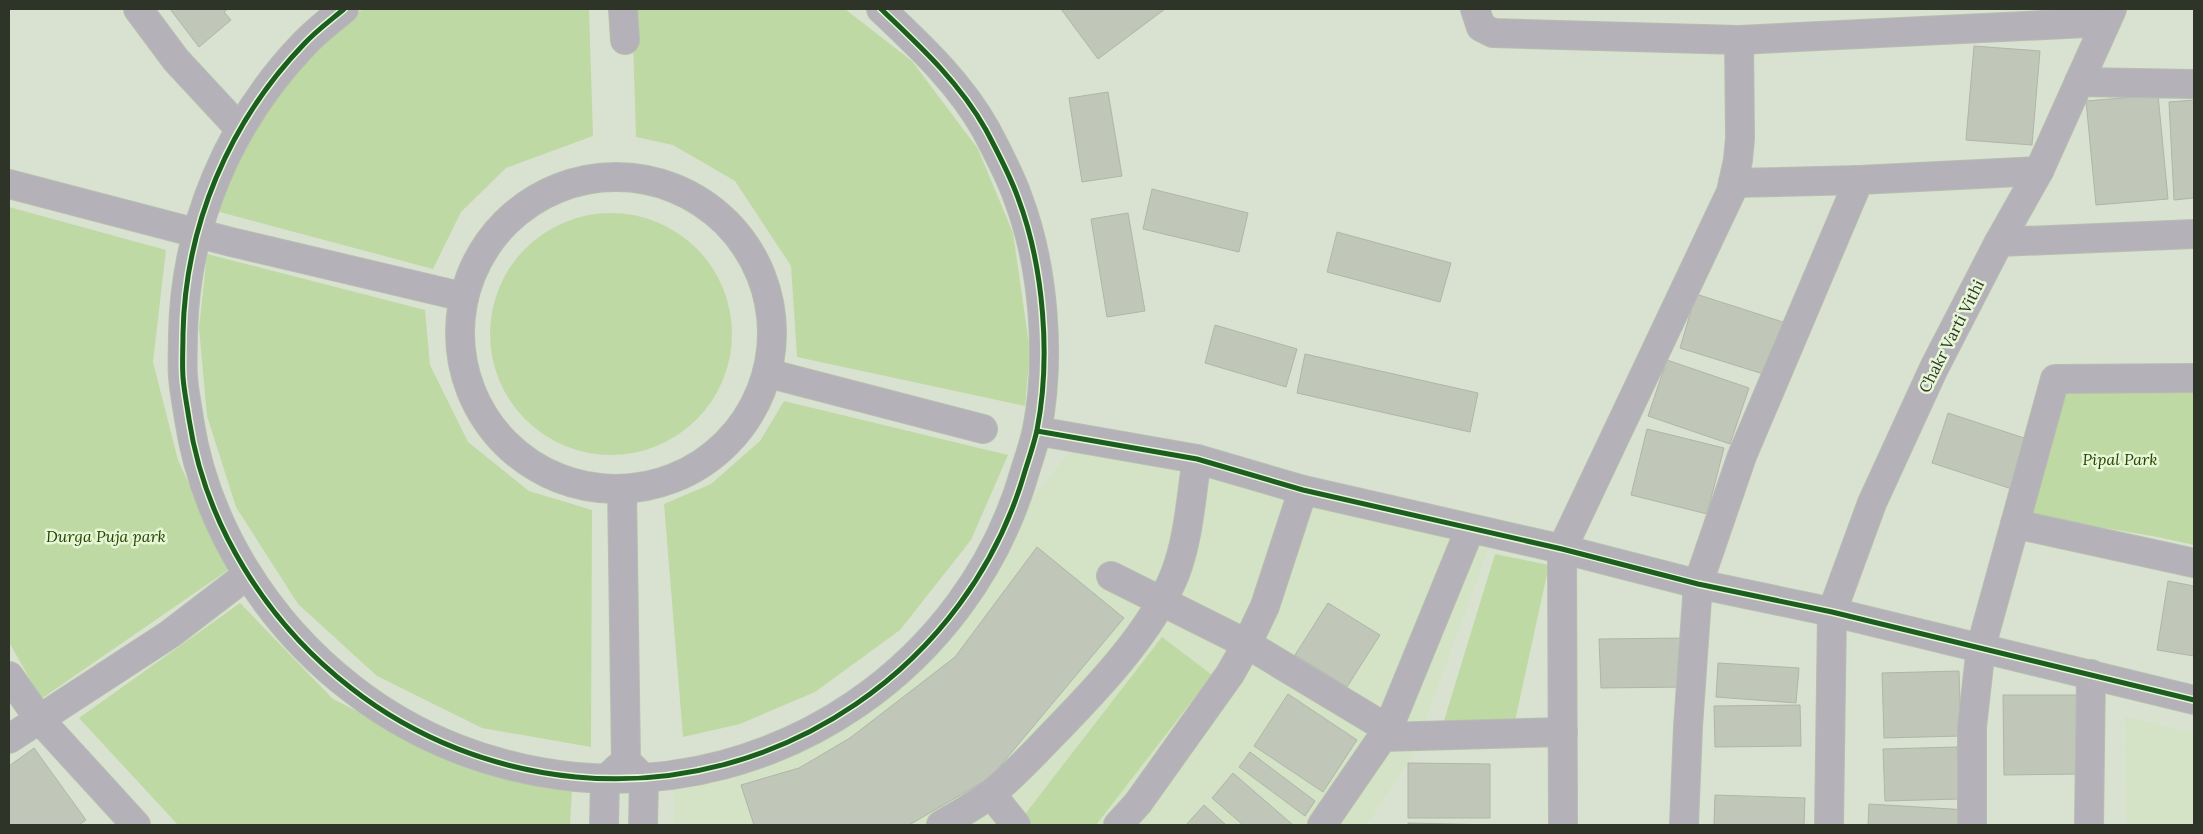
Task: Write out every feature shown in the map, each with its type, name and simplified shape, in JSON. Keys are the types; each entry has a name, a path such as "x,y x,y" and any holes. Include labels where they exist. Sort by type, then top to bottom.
{"street":[{"path":"138,9 176,60 240,129"},
{"path":"344,9 305,43 258,100 222,163 196,232 184,302 182,373 193,444 215,512 248,575 284,625 326,669 374,707 428,737 485,760 544,774 605,780 635,770 723,766 799,739 868,697 922,650 978,580 1014,508 1037,431 1045,352 1038,274 1018,198 984,126 938,62 881,9"},
{"path":"623,9 625,40"},
{"path":"1475,9 1481,27 1493,33 1739,40 2109,16"},
{"name":"Chakr Varti Vithi","path":"1829,825 1832,612 1872,503 1934,368 1999,242 2039,171 2109,16"},
{"path":"1563,825 1562,549 1731,192 1740,138 1739,40"},
{"path":"2079,82 2194,84"},
{"path":"1733,183 1859,180 2039,171"},
{"path":"626,177 654,181 679,190 703,204 724,221 742,242 756,266 766,292 771,318 771,346 767,373 751,411 737,432 714,455 686,473 655,484 622,489 590,487 560,478 531,464 506,444 486,419 471,391 462,360 460,328 464,297 473,271 486,247 502,225 523,207 546,192 572,183 599,178 626,177"},
{"path":"1684,825 1688,726 1698,584 1742,456 1859,180"},
{"path":"9,184 196,232 464,297"},
{"path":"1999,242 2194,234"},
{"path":"767,373 983,429"},
{"path":"1972,825 1972,728 1981,647 2055,379 2194,378"},
{"path":"1037,431 1197,459 1302,490 1562,549 1698,584 1832,612 1981,647 2194,700"},
{"path":"941,825 991,794 1011,776 1081,706 1127,652 1162,601 1175,573 1184,544 1197,459"},
{"path":"622,489 635,770 643,825"},
{"path":"1118,825 1138,803 1230,674 1247,644 1265,606 1302,490"},
{"path":"2015,524 2194,563"},
{"path":"1322,825 1386,733 1416,666 1470,529"},
{"path":"9,739 170,634 248,575"},
{"path":"1111,576 1247,644 1386,733 1563,732"},
{"path":"2089,825 2091,674"},
{"path":"9,676 40,720 127,823"},
{"path":"604,825 605,780"},
{"path":"991,794 1016,825"}],"shaded area":[{"path":"1083,436 1494,534 1412,756 1367,825 674,825 674,768 794,736 922,652 1027,504"},
{"path":"2125,716 2194,734 2194,825 2126,825"}],"green space":[{"path":"363,9 589,9 593,136 506,168 461,212 433,269 216,211 262,112 329,32"},
{"path":"632,9 845,9 912,61 978,149 1013,233 1030,351 1025,406 797,357 791,266 735,181 673,145 636,137"},
{"name":"Durga Puja park","path":"9,207 166,250 153,362 178,460 228,570 41,699 9,642"},
{"path":"611,213 635,215 657,222 678,233 697,248 712,267 723,288 730,310 732,334 730,358 723,380 712,401 697,420 678,435 657,446 635,453 611,455 587,453 565,446 544,435 525,420 510,401 499,380 492,358 490,334 492,310 499,288 510,267 525,248 544,233 565,222 587,215"},
{"path":"207,254 425,310 430,365 468,442 529,491 592,510 591,747 482,728 377,676 298,604 236,507 207,416 199,328"},
{"name":"Pipal Park","path":"2067,387 2194,387 2194,545 2158,537 2027,515"},
{"path":"784,401 1008,455 971,540 900,630 815,692 740,724 683,737 664,504 711,484 760,441"},
{"path":"1495,554 1549,565 1515,721 1443,724"},
{"path":"240,603 333,699 448,757 572,790 570,825 178,825 79,718"},
{"path":"1162,637 1212,675 1096,825 1031,825 1022,818"}],"building":[{"path":"170,9 228,9 224,12 231,20 199,47"},
{"path":"1061,9 1165,9 1098,59"},
{"path":"1974,46 2040,51 2032,145 1966,140"},
{"path":"1108,92 1122,176 1082,182 1069,98"},
{"path":"2158,95 2168,199 2096,205 2086,101"},
{"path":"2194,100 2194,198 2174,200 2169,102"},
{"path":"1152,189 1248,213 1239,252 1143,229"},
{"path":"1128,213 1145,311 1107,317 1091,219"},
{"path":"1337,232 1451,263 1440,302 1327,272"},
{"path":"1696,294 1789,324 1773,377 1680,348"},
{"path":"1215,325 1297,349 1286,387 1205,363"},
{"path":"1305,354 1478,393 1470,432 1297,393"},
{"path":"1667,360 1749,388 1730,444 1648,416"},
{"path":"1948,413 2027,439 2012,489 1932,463"},
{"path":"1647,429 1724,448 1707,514 1631,495"},
{"path":"1037,547 1124,618 991,777 909,825 754,825 741,785 799,768 850,738 955,657"},
{"path":"2168,581 2194,586 2194,656 2157,650"},
{"path":"1328,603 1380,635 1347,687 1295,655"},
{"path":"1687,638 1687,687 1601,688 1599,639"},
{"path":"1718,663 1799,668 1796,703 1716,697"},
{"path":"1959,671 1961,736 1884,738 1882,673"},
{"path":"1288,694 1357,740 1323,792 1254,746"},
{"path":"2003,695 2079,695 2080,774 2004,775"},
{"path":"1800,705 1801,746 1715,747 1714,706"},
{"path":"1957,747 1959,799 1885,801 1883,749"},
{"path":"34,748 86,820 79,825 9,825 9,766"},
{"path":"1250,752 1315,801 1305,816 1239,767"},
{"path":"1408,763 1490,764 1490,818 1408,818"},
{"path":"1233,773 1293,825 1243,825 1212,798"},
{"path":"1715,795 1805,798 1804,825 1714,825"},
{"path":"1869,804 1968,810 1967,825 1868,825"},
{"path":"1204,805 1226,825 1186,825"},
{"path":"1408,823 1495,825 1408,825"}],"cycle path":[{"path":"344,9 304,44 277,74 254,107 233,142 216,178 202,215 192,254 183,334 184,388 197,458 209,497 225,534 244,569 292,633 351,688 402,722 457,749 515,767 576,777 651,777 724,765 793,740 856,704 912,659 960,604 998,541 1033,446 1041,402 1044,373 1044,343 1039,283 1034,253 1018,198 1007,172 976,113 952,81 925,51 881,9"},
{"path":"1037,431 1197,459 1303,490 1562,549 1698,584 1832,612 2194,700"}]}
